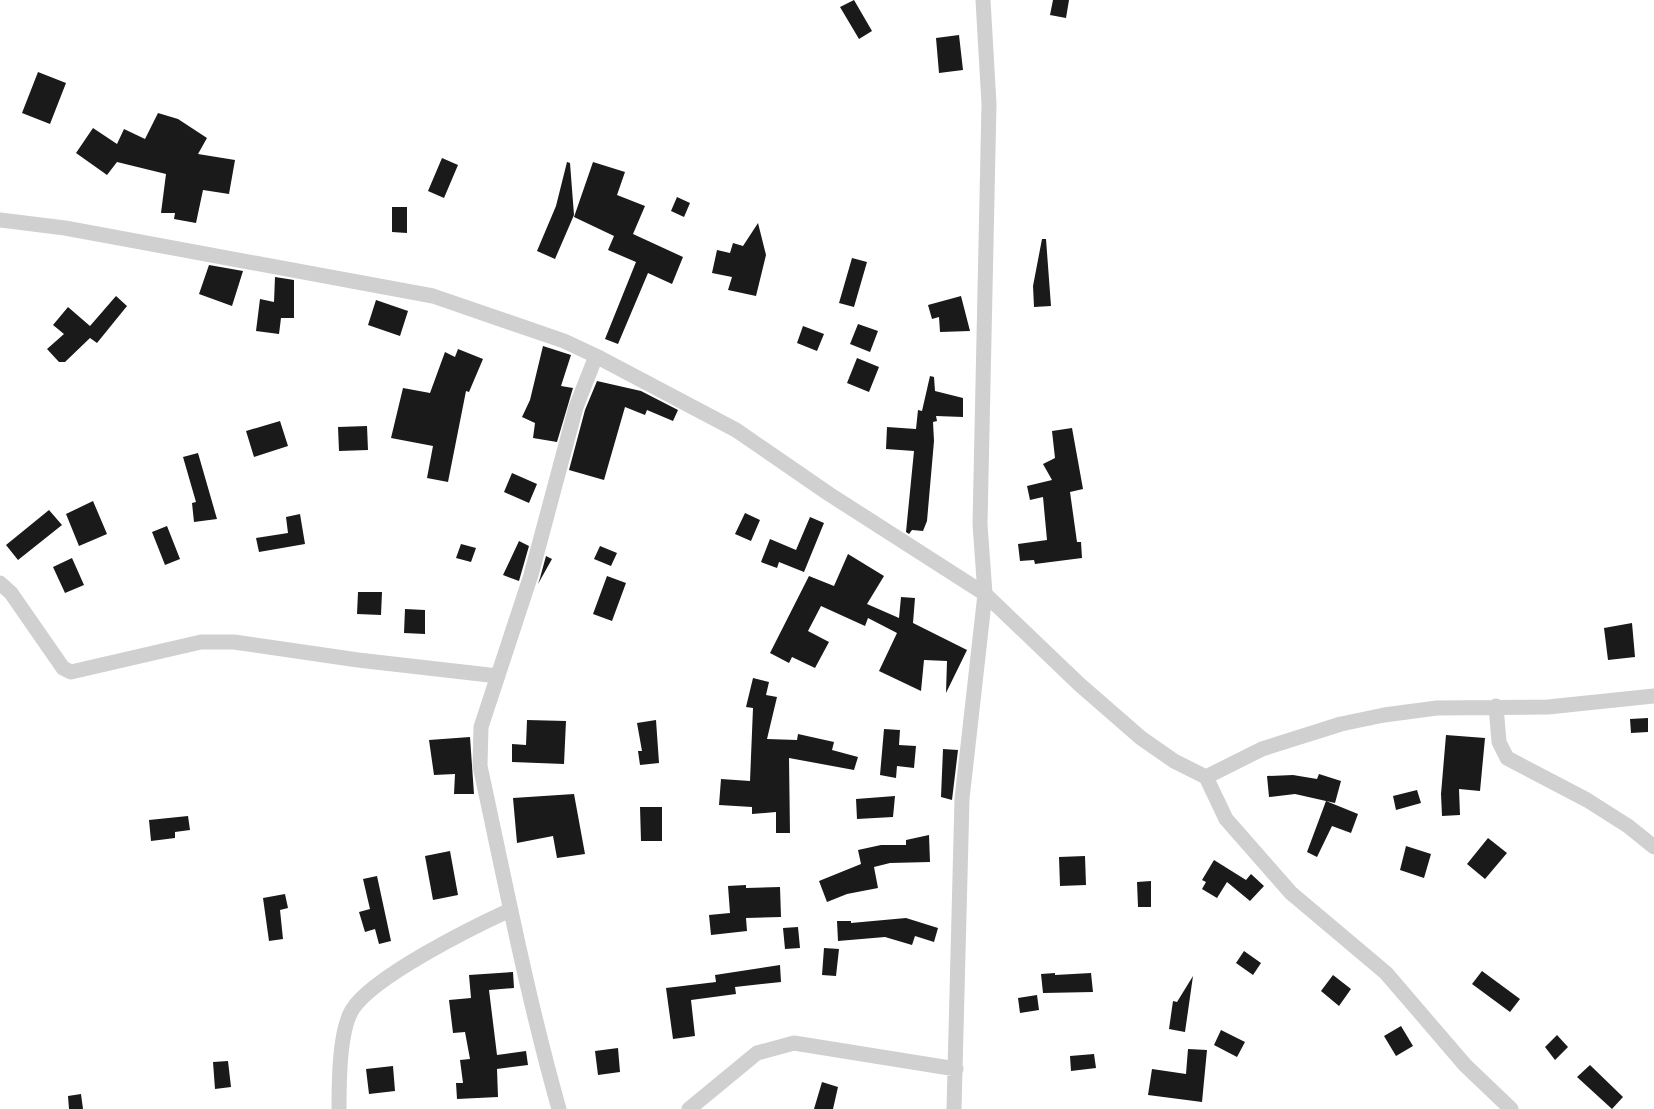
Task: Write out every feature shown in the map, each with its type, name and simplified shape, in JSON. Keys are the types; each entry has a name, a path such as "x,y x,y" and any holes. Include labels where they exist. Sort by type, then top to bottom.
{"street":[{"path":"954,1109 962,799 985,594 980,524 988,104 983,0"},
{"path":"0,220 65,228 433,296 564,341 736,430 985,594 1079,684 1141,738 1174,761 1206,777 1226,819 1292,893 1386,973 1465,1065 1510,1109"},
{"path":"559,1109 538,1035 510,910 480,766 478,746 481,727 531,575 576,407 596,356"},
{"path":"0,583 11,593 63,668 71,672 201,642 234,642 358,660 498,676"},
{"path":"1206,777 1262,749 1341,724 1437,708 1548,706 1654,696"},
{"path":"1496,706 1498,742 1507,758 1587,800 1628,826 1654,847"},
{"path":"339,1109 345,1030 352,1010 369,990 460,933 510,910"},
{"path":"689,1109 757,1053 794,1043 956,1069"}],"building":[{"path":"854,0 872,31 859,39 840,7"},
{"path":"1053,0 1069,0 1066,18 1050,15"},
{"path":"959,35 963,70 939,73 936,38"},
{"path":"38,72 66,83 50,124 22,113"},
{"path":"158,113 178,119 207,138 198,154 235,160 229,194 203,190 196,223 174,219 175,213 161,213 166,174 117,162 107,175 76,153 93,128 117,144 124,129 145,139"},
{"path":"442,158 458,165 444,198 428,191"},
{"path":"567,162 570,163 574,215 555,259 537,251 556,206"},
{"path":"593,162 625,172 617,195 645,206 633,234 683,257 672,284 648,273 618,344 605,339 636,262 608,250 614,236 574,217"},
{"path":"677,197 690,203 684,217 671,211"},
{"path":"392,207 407,207 407,233 392,232"},
{"path":"758,223 766,255 756,296 728,290 732,277 712,273 717,250 730,253 733,243 743,246"},
{"path":"1042,239 1046,239 1051,306 1034,307 1033,286"},
{"path":"852,258 867,262 854,307 839,303"},
{"path":"209,265 243,271 232,306 199,294"},
{"path":"275,277 294,280 294,318 281,318 279,334 256,331 260,299 274,302"},
{"path":"116,296 127,306 97,343 90,338 65,362 59,362 47,349 64,334 53,325 68,307 90,326"},
{"path":"961,296 970,331 940,332 939,317 932,319 928,305"},
{"path":"376,300 408,311 400,336 368,325"},
{"path":"858,324 878,331 870,352 850,344"},
{"path":"803,326 824,334 817,351 797,343"},
{"path":"543,346 571,355 561,386 573,388 557,442 533,438 535,423 522,417 530,400"},
{"path":"458,349 483,359 469,392 466,391 448,482 427,478 433,446 391,438 403,388 430,393 445,352 455,357"},
{"path":"857,358 879,367 869,392 847,383"},
{"path":"930,376 934,377 935,391 963,398 963,417 936,416 937,421 933,422 934,441 927,521 923,531 912,530 909,534 906,532 914,451 886,449 887,427 916,429 918,410 922,411"},
{"path":"597,381 641,391 678,410 673,421 647,410 645,415 625,407 604,480 569,470 585,410"},
{"path":"280,421 288,446 254,457 246,431"},
{"path":"367,426 368,450 339,451 338,427"},
{"path":"1072,428 1083,489 1070,492 1077,542 1081,542 1082,558 1035,564 1034,560 1020,561 1018,544 1047,540 1043,497 1030,500 1027,486 1052,480 1043,464 1055,458 1052,431"},
{"path":"198,453 217,519 194,522 192,503 196,502 183,457"},
{"path":"512,473 537,484 529,503 504,492"},
{"path":"93,501 107,534 79,546 66,514"},
{"path":"49,510 62,525 18,560 6,545"},
{"path":"745,513 760,520 751,541 735,534"},
{"path":"300,514 305,544 259,552 256,538 288,533 286,517"},
{"path":"810,517 824,523 804,572 779,562 777,568 761,562 770,539 796,550"},
{"path":"167,526 180,559 165,565 152,532"},
{"path":"519,541 529,546 519,581 503,575"},
{"path":"461,544 476,548 471,562 456,558"},
{"path":"600,546 617,553 611,566 594,559"},
{"path":"848,554 884,576 867,604 899,618 901,597 915,598 913,623 967,650 946,693 947,661 924,660 921,691 879,671 897,633 868,618 865,626 821,606 808,631 829,642 815,668 792,657 789,663 770,653 809,576 834,586"},
{"path":"546,556 552,559 538,584 540,578"},
{"path":"72,558 84,585 65,593 53,567"},
{"path":"607,576 626,583 612,621 593,614"},
{"path":"358,592 382,592 381,615 357,614"},
{"path":"405,609 425,610 425,634 404,633"},
{"path":"1632,623 1635,657 1608,660 1604,628"},
{"path":"753,678 769,682 766,695 777,697 767,739 797,740 798,734 834,742 832,750 858,757 854,770 789,758 790,833 776,833 776,812 752,814 752,807 719,805 721,779 750,781 753,708 746,707"},
{"path":"1648,718 1648,732 1631,733 1630,719"},
{"path":"527,720 566,721 564,764 512,762 512,744 526,745"},
{"path":"656,720 659,763 640,765 638,751 642,751 637,723"},
{"path":"884,729 900,730 899,745 916,746 914,768 897,766 896,778 880,775"},
{"path":"1446,735 1485,738 1480,791 1459,789 1460,815 1442,816 1441,794"},
{"path":"470,737 474,794 454,794 455,774 434,775 429,740"},
{"path":"943,749 958,750 952,800 941,797"},
{"path":"1319,774 1341,781 1335,803 1295,794 1269,797 1267,776 1293,775 1317,779"},
{"path":"1417,790 1421,803 1396,810 1393,796"},
{"path":"574,794 585,854 557,858 553,836 517,843 513,798"},
{"path":"895,796 893,817 857,819 856,799"},
{"path":"1326,801 1358,814 1351,833 1332,826 1317,857 1307,852"},
{"path":"640,807 662,807 662,841 641,841"},
{"path":"188,816 190,830 175,832 175,838 151,841 149,820"},
{"path":"929,835 930,862 890,863 874,867 878,888 847,894 827,902 819,881 861,864 858,850 881,845 906,845 906,840"},
{"path":"1488,838 1507,853 1485,879 1467,864"},
{"path":"1406,846 1431,854 1424,878 1400,870"},
{"path":"450,851 458,895 433,900 425,856"},
{"path":"1085,856 1086,885 1060,886 1059,857"},
{"path":"1214,860 1246,880 1251,874 1264,886 1250,901 1227,882 1217,898 1202,889 1206,882 1202,880"},
{"path":"377,876 391,941 379,944 375,929 365,932 359,912 370,909 363,879"},
{"path":"1151,881 1151,907 1138,907 1137,882"},
{"path":"746,885 746,888 780,887 781,917 746,918 747,931 711,935 709,915 730,913 728,886"},
{"path":"285,894 288,908 280,910 283,939 269,941 263,898"},
{"path":"906,918 938,928 934,942 915,936 912,945 885,937 838,941 837,921 851,921 851,923"},
{"path":"798,927 800,948 785,949 783,928"},
{"path":"824,948 839,949 836,976 822,975"},
{"path":"1244,951 1261,963 1253,975 1236,963"},
{"path":"780,965 781,982 735,987 736,994 691,1000 695,1036 673,1039 666,988 716,982 715,975"},
{"path":"1482,971 1520,999 1510,1012 1472,984"},
{"path":"513,972 514,988 489,990 497,1055 526,1051 528,1065 497,1069 498,1097 457,1099 456,1083 463,1083 460,1060 470,1059 465,1032 453,1033 449,1000 471,998 469,975"},
{"path":"1055,973 1055,975 1091,973 1093,992 1043,993 1041,974"},
{"path":"1333,975 1351,989 1339,1006 1321,991"},
{"path":"1193,976 1185,1032 1169,1029 1173,1001 1177,1002"},
{"path":"1037,995 1039,1010 1020,1013 1018,998"},
{"path":"1401,1026 1413,1046 1396,1056 1384,1036"},
{"path":"1221,1030 1245,1042 1237,1057 1214,1045"},
{"path":"1557,1035 1568,1047 1555,1060 1545,1047"},
{"path":"618,1048 620,1072 598,1075 595,1051"},
{"path":"1188,1049 1207,1050 1202,1102 1148,1095 1152,1069 1186,1074"},
{"path":"1094,1054 1096,1068 1071,1071 1070,1056"},
{"path":"228,1061 231,1087 215,1089 213,1062"},
{"path":"1590,1065 1623,1097 1612,1109 1577,1077"},
{"path":"393,1066 395,1091 369,1094 366,1069"},
{"path":"822,1082 838,1087 833,1109 814,1109"},
{"path":"81,1094 83,1109 69,1109 68,1096"}]}
